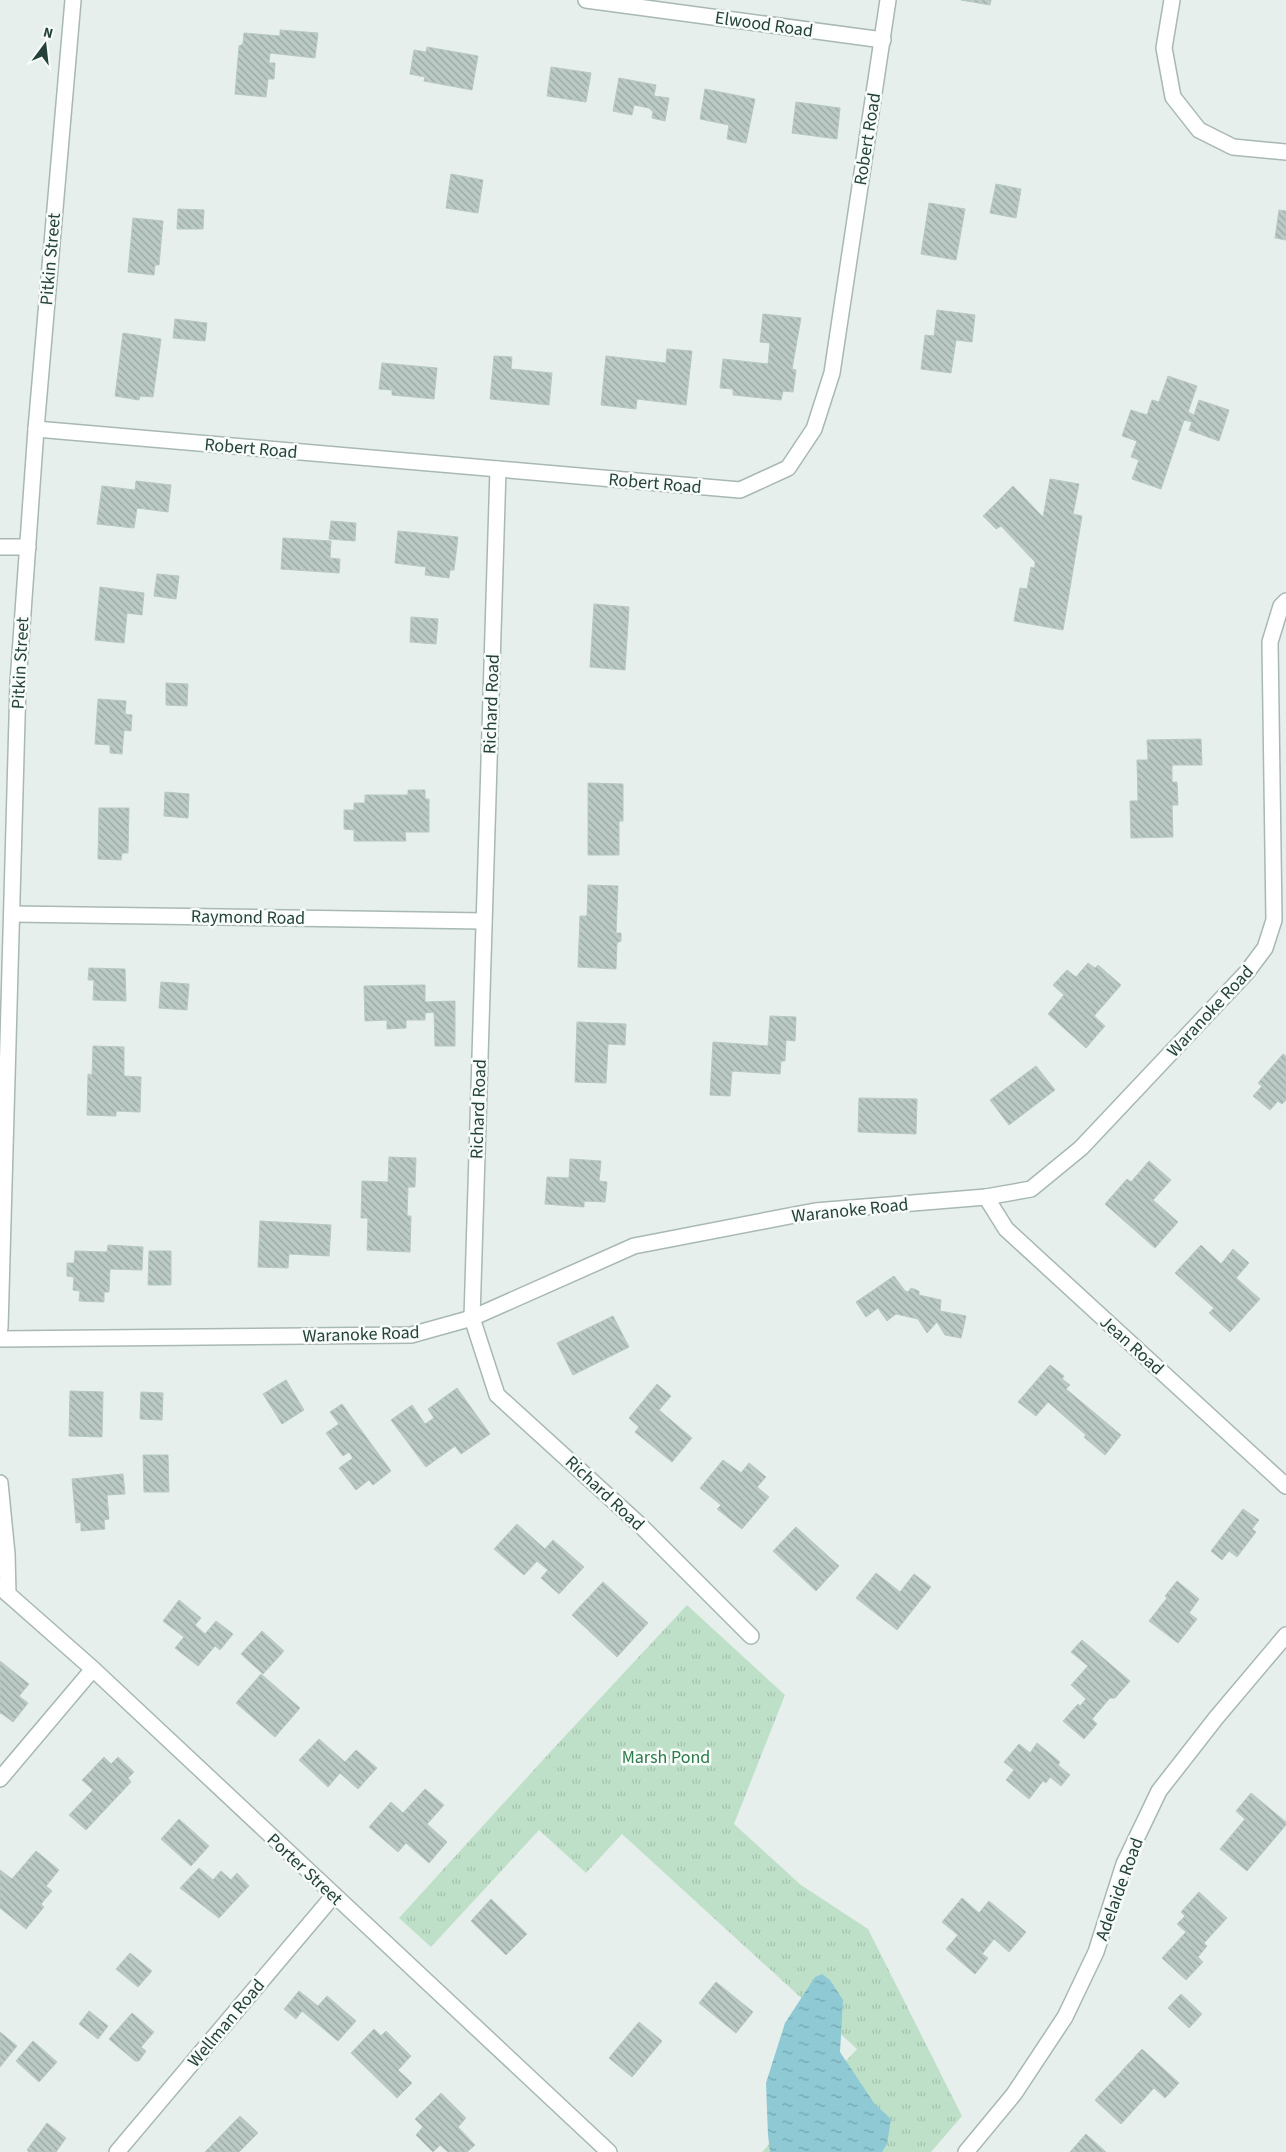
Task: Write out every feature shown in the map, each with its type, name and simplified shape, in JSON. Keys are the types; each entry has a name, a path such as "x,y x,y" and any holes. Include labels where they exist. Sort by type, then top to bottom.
{"street":[{"name":"Pitkin Street","path":"0,1328 12,914 6,884 36,429 72,0"},
{"name":"Elwood Road","path":"586,0 882,40"},
{"name":"Robert Road","path":"36,429 740,490 788,468 814,429 832,373 888,0"},
{"path":"1172,0 1164,48 1173,97 1198,130 1233,147 1286,152"},
{"name":"Richard Road","path":"498,470 472,1318 497,1395 641,1526 751,1636"},
{"path":"0,547 28,547"},
{"name":"Waranoke Road","path":"0,1339 411,1335 472,1318 634,1246 815,1211 986,1197 1031,1188 1080,1148 1247,972 1266,948 1274,920 1270,642 1281,606 1286,601"},
{"name":"Raymond Road","path":"12,914 484,921"},
{"name":"Jean Road","path":"986,1197 1006,1229 1286,1486"},
{"path":"0,1483 7,1554 4,1591"},
{"name":"Porter Street","path":"4,1591 93,1669 609,2152"},
{"name":"Adelaide Road","path":"966,2152 1014,2094 1065,2016 1096,1952 1124,1864 1160,1791 1216,1718 1286,1635"},
{"path":"0,1780 93,1669"},
{"name":"Wellman Road","path":"118,2152 334,1895"}],"green space":[{"name":"Marsh Pond","path":"687,1605 785,1695 734,1824 801,1885 868,1929 962,2116 931,2152 762,2152 857,2049 622,1834 586,1873 539,1830 431,1947 399,1918"}],"water":[{"path":"822,1974 830,1980 843,2000 840,2052 874,2103 891,2119 887,2144 882,2152 770,2152 766,2083 785,2023 815,1977"}],"building":[{"path":"961,0 991,0 990,5"},
{"path":"280,30 318,33 315,58 270,53 269,63 275,63 274,79 268,79 266,97 235,94 239,46 243,44 244,33 280,36"},
{"path":"427,47 478,56 472,90 424,81 425,77 410,74 414,50 426,52"},
{"path":"551,67 591,73 586,102 547,96"},
{"path":"619,78 656,85 654,96 669,98 665,121 652,118 653,112 649,108 634,105 632,115 613,111"},
{"path":"705,89 755,99 746,143 727,139 729,125 700,119"},
{"path":"796,102 840,108 837,139 792,133"},
{"path":"451,174 483,180 478,213 446,208"},
{"path":"996,184 1021,189 1016,218 990,213"},
{"path":"929,203 965,209 956,260 921,254"},
{"path":"178,209 204,210 203,229 177,229"},
{"path":"1279,210 1286,211 1286,240 1275,238"},
{"path":"133,218 163,221 159,265 155,265 154,275 128,272"},
{"path":"937,310 975,315 972,342 956,340 951,373 921,369 925,335 934,336"},
{"path":"763,314 801,318 792,369 796,370 793,392 783,391 781,400 733,395 733,389 720,388 723,359 768,364 770,343 760,342"},
{"path":"175,319 207,323 205,341 173,338"},
{"path":"123,333 161,339 153,397 140,396 139,400 115,396"},
{"path":"667,349 692,351 686,405 637,399 636,409 601,405 606,356 666,363"},
{"path":"494,356 512,357 511,369 552,373 549,405 490,399"},
{"path":"382,363 437,368 434,399 392,395 392,390 379,389"},
{"path":"1168,376 1197,386 1188,412 1194,415 1199,400 1229,410 1219,441 1189,430 1192,422 1184,420 1161,489 1132,479 1139,460 1131,457 1137,441 1122,436 1131,410 1147,415 1152,400 1159,402"},
{"path":"1050,479 1079,484 1073,514 1082,516 1063,630 1014,621 1020,588 1027,589 1031,567 1035,568 1035,562 1001,526 996,529 983,516 1013,486 1043,517"},
{"path":"136,481 171,485 168,512 137,508 134,528 97,524 102,486 135,490"},
{"path":"331,521 356,523 355,541 329,539"},
{"path":"398,531 458,537 454,570 450,570 449,578 425,575 426,567 395,563"},
{"path":"283,538 331,541 330,558 340,559 339,573 281,569"},
{"path":"157,574 179,576 176,599 154,596"},
{"path":"100,587 144,593 142,615 127,613 124,643 95,640"},
{"path":"594,604 629,607 625,670 590,667"},
{"path":"411,617 438,619 436,644 410,642"},
{"path":"166,683 188,684 187,706 166,705"},
{"path":"98,699 126,701 125,714 132,715 131,731 124,730 122,754 110,753 110,745 95,744"},
{"path":"1201,739 1202,765 1172,765 1172,782 1177,782 1178,805 1172,805 1173,837 1131,838 1130,801 1138,801 1137,760 1148,760 1147,740"},
{"path":"588,783 623,784 623,821 619,821 619,855 588,855"},
{"path":"408,790 425,790 425,799 429,799 429,832 405,832 406,841 354,841 354,830 344,829 344,810 354,810 354,803 365,803 365,795 408,795"},
{"path":"165,792 189,794 188,818 164,816"},
{"path":"99,808 129,808 128,853 122,853 121,860 98,859"},
{"path":"588,885 618,886 616,933 621,933 621,941 617,943 616,969 578,967 580,916 587,916"},
{"path":"1088,963 1095,968 1098,965 1121,985 1094,1016 1105,1026 1086,1048 1048,1014 1064,995 1053,985 1067,970 1076,977"},
{"path":"89,968 125,969 126,1001 93,1000 94,980 88,980"},
{"path":"161,982 189,984 187,1010 159,1008"},
{"path":"425,985 425,1002 455,1001 455,1046 435,1046 434,1012 425,1013 425,1020 406,1020 406,1028 387,1029 387,1020 365,1021 364,986"},
{"path":"770,1016 796,1017 795,1041 786,1040 785,1061 781,1061 780,1074 732,1071 730,1096 710,1095 713,1042 768,1046"},
{"path":"577,1022 626,1024 625,1045 608,1044 606,1083 575,1082"},
{"path":"93,1046 124,1047 124,1076 141,1077 140,1112 116,1111 116,1116 87,1115 88,1074 92,1075"},
{"path":"1283,1054 1286,1056 1286,1100 1282,1104 1278,1101 1270,1110 1253,1096 1262,1086 1258,1083"},
{"path":"1036,1066 1055,1090 1009,1125 990,1100"},
{"path":"859,1098 917,1099 916,1134 858,1132"},
{"path":"389,1157 416,1158 415,1187 408,1187 407,1216 411,1216 410,1252 367,1250 368,1218 361,1218 362,1181 388,1182"},
{"path":"570,1159 601,1161 599,1181 607,1182 605,1202 584,1201 584,1207 545,1204 547,1177 569,1178"},
{"path":"1149,1161 1171,1180 1153,1200 1178,1222 1155,1248 1105,1204 1127,1179 1131,1182"},
{"path":"260,1221 331,1225 329,1256 289,1254 288,1268 258,1267"},
{"path":"108,1245 143,1247 142,1270 110,1269 109,1292 104,1292 104,1302 79,1301 80,1291 73,1290 74,1277 67,1276 67,1263 74,1263 75,1251 107,1252"},
{"path":"1201,1245 1221,1264 1233,1249 1249,1263 1236,1278 1260,1299 1230,1332 1209,1313 1214,1308 1175,1273"},
{"path":"149,1251 171,1251 171,1285 148,1285"},
{"path":"894,1276 905,1291 908,1292 911,1288 919,1291 919,1295 941,1300 940,1311 966,1316 961,1338 945,1335 937,1322 927,1333 918,1319 896,1314 887,1321 878,1308 866,1317 856,1302"},
{"path":"613,1316 629,1347 573,1375 557,1343"},
{"path":"1050,1365 1064,1376 1062,1379 1070,1385 1066,1389 1121,1435 1105,1455 1084,1437 1086,1435 1048,1402 1036,1416 1018,1402"},
{"path":"286,1380 304,1410 282,1424 263,1394"},
{"path":"657,1384 671,1396 659,1410 692,1438 672,1462 635,1432 639,1427 629,1418"},
{"path":"457,1388 490,1434 461,1454 455,1446 426,1467 391,1420 412,1405 425,1424 434,1418 428,1409"},
{"path":"70,1391 103,1392 102,1437 69,1436"},
{"path":"141,1392 163,1393 162,1420 140,1419"},
{"path":"342,1404 391,1471 373,1485 369,1480 356,1490 339,1468 353,1458 349,1452 343,1456 326,1433 339,1424 330,1412"},
{"path":"143,1455 168,1455 169,1492 144,1492"},
{"path":"723,1460 741,1473 749,1463 766,1477 757,1487 769,1497 742,1529 717,1509 721,1505 700,1488"},
{"path":"123,1474 125,1494 107,1495 109,1519 104,1520 105,1529 81,1531 81,1522 76,1523 72,1479"},
{"path":"1243,1509 1259,1520 1252,1529 1256,1532 1237,1557 1229,1551 1222,1560 1211,1551"},
{"path":"517,1524 545,1549 553,1540 584,1567 559,1594 541,1578 548,1570 537,1561 524,1575 494,1549"},
{"path":"796,1527 839,1566 816,1591 773,1551"},
{"path":"876,1573 900,1592 914,1574 931,1587 897,1630 856,1598"},
{"path":"1177,1581 1199,1599 1189,1613 1197,1619 1178,1643 1149,1621 1167,1598 1165,1596"},
{"path":"603,1582 648,1623 617,1657 572,1615"},
{"path":"179,1600 201,1618 195,1625 205,1634 216,1621 233,1634 220,1650 215,1646 198,1666 175,1648 184,1637 163,1621"},
{"path":"262,1631 284,1651 263,1674 241,1654"},
{"path":"1082,1640 1130,1681 1115,1698 1110,1698 1092,1719 1097,1724 1084,1739 1063,1721 1078,1704 1080,1706 1086,1699 1071,1685 1088,1666 1071,1652"},
{"path":"0,1661 29,1684 19,1696 28,1703 13,1722 0,1714"},
{"path":"261,1674 300,1708 275,1737 236,1703"},
{"path":"319,1739 345,1762 356,1750 377,1768 358,1789 340,1773 328,1787 299,1760"},
{"path":"1037,1743 1060,1762 1058,1765 1070,1775 1061,1786 1050,1777 1046,1783 1043,1781 1029,1799 1006,1780 1014,1770 1004,1762 1019,1744 1030,1753"},
{"path":"104,1757 111,1764 118,1757 134,1772 128,1778 131,1782 86,1830 69,1815 93,1790 82,1780"},
{"path":"425,1789 444,1805 427,1824 447,1842 429,1863 406,1843 398,1852 369,1827 391,1802 403,1813"},
{"path":"1251,1793 1286,1822 1286,1825 1247,1871 1220,1849 1245,1819 1236,1811"},
{"path":"179,1819 209,1846 191,1866 161,1839"},
{"path":"36,1851 59,1870 46,1886 52,1891 41,1904 44,1907 26,1929 0,1908 0,1870 12,1879"},
{"path":"199,1868 213,1880 221,1871 231,1880 237,1873 249,1886 219,1918 180,1888"},
{"path":"1199,1892 1227,1918 1204,1943 1207,1946 1198,1957 1203,1962 1186,1980 1162,1958 1186,1932 1177,1924 1185,1916 1181,1912"},
{"path":"962,1898 979,1913 989,1901 1026,1932 1009,1952 994,1939 982,1954 988,1958 975,1974 946,1949 958,1935 942,1922"},
{"path":"491,1899 527,1934 506,1955 471,1921"},
{"path":"130,1953 152,1971 138,1987 116,1969"},
{"path":"716,1982 753,2012 736,2033 699,2003"},
{"path":"299,1991 318,2006 327,1996 356,2021 338,2041 302,2011 296,2019 284,2009"},
{"path":"1181,1994 1202,2014 1189,2028 1168,2008"},
{"path":"89,2011 108,2026 98,2039 79,2024"},
{"path":"132,2013 154,2032 141,2047 146,2051 139,2061 135,2061 109,2039"},
{"path":"639,2022 662,2041 632,2077 609,2058"},
{"path":"374,2029 381,2036 386,2031 411,2056 398,2070 412,2083 397,2098 351,2053"},
{"path":"0,2032 17,2046 0,2067"},
{"path":"33,2041 57,2062 39,2082 16,2061"},
{"path":"1142,2049 1179,2083 1165,2098 1154,2088 1121,2124 1095,2100"},
{"path":"441,2093 466,2118 458,2127 475,2145 467,2152 448,2152 440,2145 433,2152 416,2135 423,2127 415,2119"},
{"path":"240,2116 258,2133 239,2152 205,2152"},
{"path":"47,2123 66,2138 56,2152 29,2152 27,2150"},
{"path":"1086,2134 1106,2152 1070,2152"}]}
